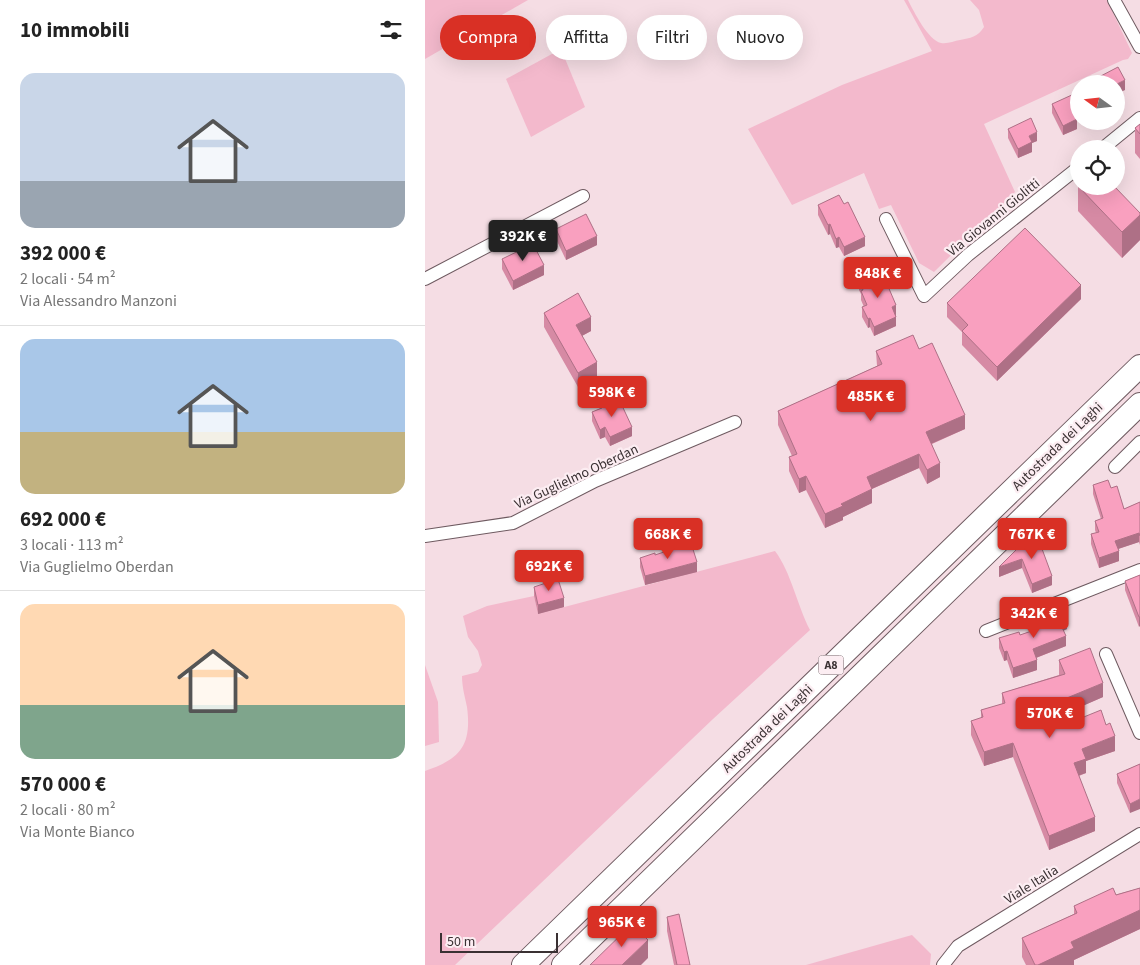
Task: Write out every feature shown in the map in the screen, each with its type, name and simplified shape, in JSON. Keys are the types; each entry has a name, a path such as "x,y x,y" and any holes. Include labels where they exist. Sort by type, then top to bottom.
{"highway":[{"name":"Autostrada dei Laghi","path":"523,965 1140,366"},
{"name":"Autostrada dei Laghi","path":"563,965 1140,404"}],"street":[{"path":"1114,0 1140,46"},
{"path":"1113,140 1140,118"},
{"name":"Via Giovanni Giolitti","path":"887,219 924,296 968,255 1070,174"},
{"path":"425,279 583,196"},
{"name":"Via Guglielmo Oberdan","path":"425,536 513,523 595,481 735,422"},
{"path":"1115,467 1140,442"},
{"path":"986,631 1140,570"},
{"path":"1106,654 1140,733"},
{"name":"Viale Italia","path":"943,965 958,946 1140,834"}],"shaded area":[{"path":"425,0 528,0 502,15 440,15 440,50 425,59"},
{"path":"904,0 908,0 931,37 936,41 944,43 967,39 979,33 984,27 979,10 970,0 1107,0 1132,53 1128,59 1090,75 1070,75 1070,84 984,124 1015,192 934,272 919,263 891,205 879,209 864,173 792,205 748,129 842,85 932,51"},
{"path":"546,57 546,60 566,60 585,107 531,137 506,79"},
{"path":"775,551 781,559 790,579 810,630 713,719 455,965 425,965 425,771 447,761 461,749 465,741 468,720 462,676 478,672 482,665 478,651 468,637 463,616 487,606 534,596 538,614"},
{"path":"425,665 438,702 439,742 425,746"},
{"path":"912,935 931,954 930,965 806,965"}],"building":[{"path":"1118,67 1122,75 1103,75"},
{"path":"1070,96 1070,122 1063,126 1052,104"},
{"path":"1031,118 1037,132 1029,136 1032,142 1018,149 1008,129"},
{"path":"1140,124 1140,134 1135,128"},
{"path":"839,195 844,204 848,202 865,237 844,247 839,237 836,239 830,224 828,225 818,205"},
{"path":"1087,195 1123,195 1140,213 1122,232"},
{"path":"586,214 597,236 566,251 556,229"},
{"path":"1025,228 1081,285 997,367 962,331 968,325 947,303"},
{"path":"533,244 544,265 513,281 502,259"},
{"path":"881,270 896,305 892,307 896,317 874,327 862,307 867,305 859,280"},
{"path":"578,293 591,317 576,325 597,362 578,373 544,313"},
{"path":"913,335 919,349 932,343 965,415 926,432 940,463 927,470 919,454 867,477 872,489 825,514 806,476 799,479 789,457 797,454 778,411 882,364 876,351"},
{"path":"618,397 632,427 610,437 605,427 600,430 592,412 602,408 601,405"},
{"path":"1108,480 1111,488 1117,486 1124,509 1140,502 1140,536 1139,533 1115,541 1119,551 1099,558 1091,534 1099,532 1095,521 1103,518 1093,485"},
{"path":"1038,538 1052,576 1032,584 1022,559 999,567 1024,542"},
{"path":"691,543 697,562 645,576 640,558"},
{"path":"1140,575 1140,617 1139,617 1125,581"},
{"path":"558,579 564,598 538,605 534,587"},
{"path":"1062,608 1067,620 1060,623 1066,636 1033,649 1037,660 1013,668 1007,651 1004,652 999,638 1019,632 1020,635 1046,626 1042,616"},
{"path":"1090,648 1103,683 1062,700 1069,723 1101,710 1106,725 1110,723 1115,736 1082,749 1086,759 1074,763 1095,817 1049,836 1013,743 984,752 971,721 983,717 981,710 1005,703 1002,693 1065,674 1059,660"},
{"path":"1140,764 1140,799 1130,804 1117,774"},
{"path":"1113,888 1116,895 1140,888 1140,910 1071,942 1074,948 1035,965 1022,938 1077,913 1074,906"},
{"path":"679,914 690,965 677,965 667,917"},
{"path":"632,924 648,940 622,965 590,965"}]}
